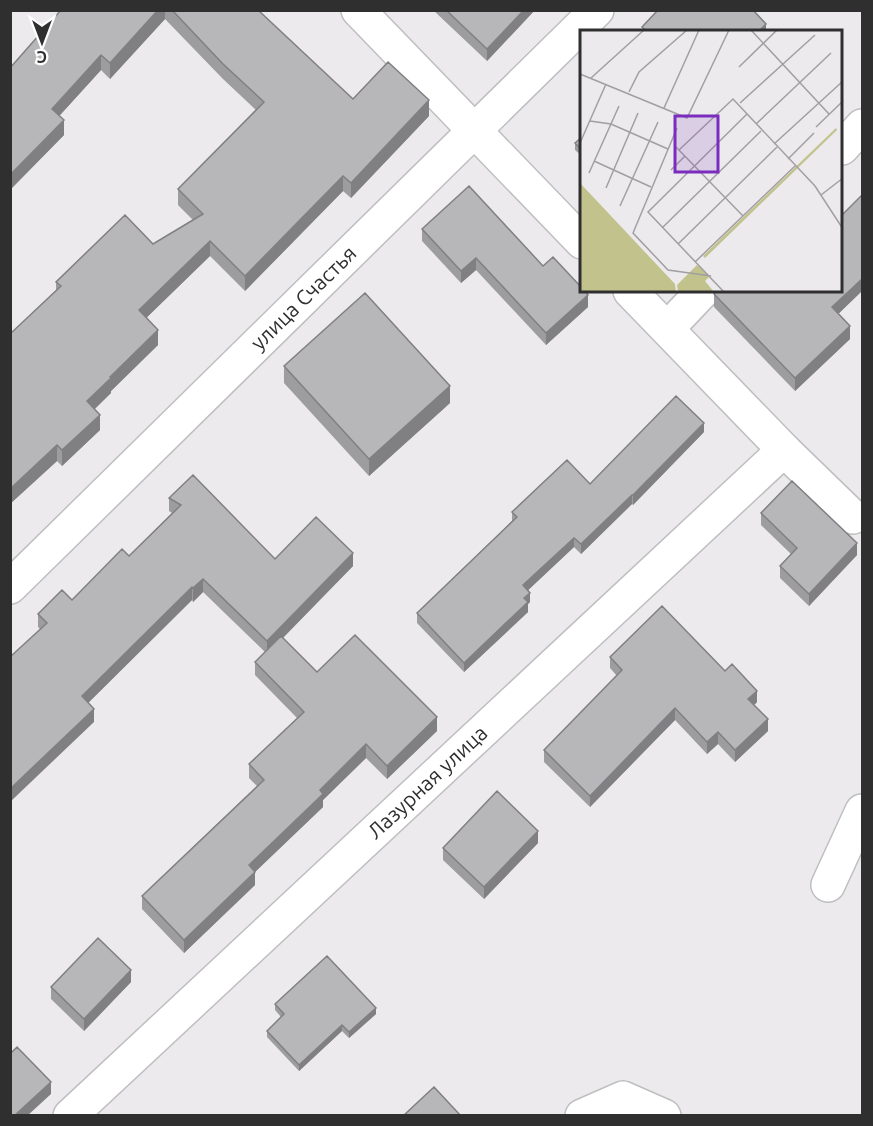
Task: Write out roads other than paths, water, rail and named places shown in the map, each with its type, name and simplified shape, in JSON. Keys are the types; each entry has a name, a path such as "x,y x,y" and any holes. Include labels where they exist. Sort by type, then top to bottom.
{"street":[{"path":"358,10 580,240"},
{"name":"улица Счастья","path":"10,587 597,10"},
{"path":"843,147 862,126"},
{"path":"631,292 784,450 853,517"},
{"path":"667,329 702,292"},
{"name":"Лазурная улица","path":"70,1116 784,450"},
{"path":"828,885 862,811"},
{"path":"582,1116 623,1098 664,1116"}]}
